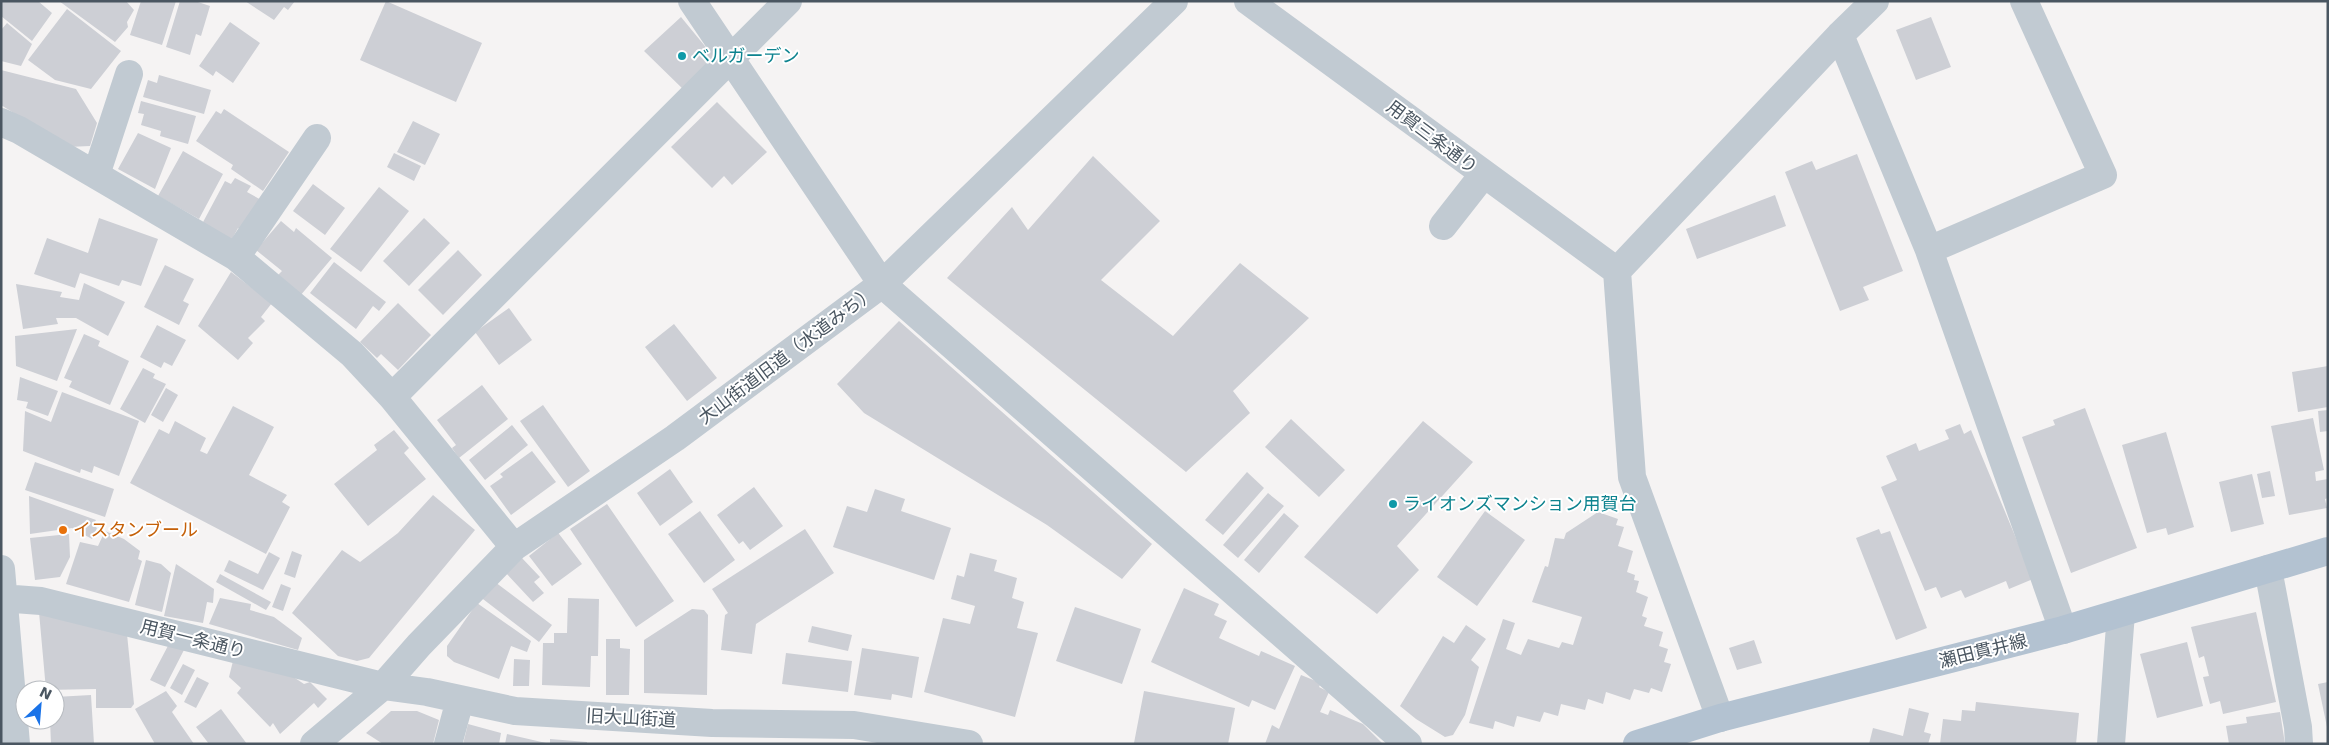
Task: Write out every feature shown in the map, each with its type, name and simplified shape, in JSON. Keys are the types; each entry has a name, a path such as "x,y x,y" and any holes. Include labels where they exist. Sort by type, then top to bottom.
{"main road":[{"name":"瀬田貫井線","path":"1637,744 1720,718 2063,630 2328,551"}],"street":[{"path":"692,1 882,284 1408,744"},
{"path":"392,397 788,1"},
{"name":"大山街道旧道（水道みち）","path":"383,686 419,645 514,547 675,438 882,284 1174,1"},
{"name":"用賀三条通り","path":"1248,1 1483,175 1617,271"},
{"path":"1720,718 1632,477 1617,271 1840,35 1875,1"},
{"path":"1929,250 2103,175 2024,1"},
{"path":"1840,35 1929,250 2063,630"},
{"path":"96,175 129,74"},
{"path":"1,122 19,130 236,256 352,354 392,397 514,547"},
{"path":"236,256 316,138"},
{"path":"1444,226 1483,175"},
{"path":"1,569 16,744"},
{"path":"2268,569 2298,727 2299,744"},
{"name":"用賀一条通り","path":"2,598 41,602 383,686"},
{"path":"2111,744 2121,613"},
{"path":"314,744 383,686"},
{"name":"旧大山街道","path":"383,686 427,692 515,711 712,723 854,725 969,744"},
{"path":"448,744 460,700"}],"building":[{"path":"1,1 38,1 52,13 32,41 1,16"},
{"path":"59,1 126,1 134,10 127,22 128,27 115,42"},
{"path":"141,1 176,1 162,45 130,35"},
{"path":"180,1 195,1 210,6 201,36 196,34 190,55 166,47"},
{"path":"245,1 295,1 288,10 284,7 274,20"},
{"path":"386,1 482,43 456,102 360,60"},
{"path":"67,9 121,51 91,89 55,80 28,60"},
{"name":"ベルガーデン","path":"681,17 718,62 686,92 644,51"},
{"path":"1931,17 1951,67 1916,80 1896,30"},
{"path":"230,22 260,43 233,83 216,71 213,76 199,66"},
{"path":"7,23 32,44 21,66 1,61 1,30"},
{"path":"1,70 76,89 97,123 90,146 68,147 1,105"},
{"path":"159,75 211,90 204,114 143,97 148,80 157,83"},
{"path":"141,101 196,116 188,144 160,136 161,131 141,125 144,114 138,113"},
{"path":"717,102 767,152 732,185 724,176 712,188 671,147"},
{"path":"224,109 289,152 263,191 231,169 233,165 196,141 216,111 221,114"},
{"path":"413,121 440,134 425,165 397,152"},
{"path":"138,133 171,148 155,189 118,169"},
{"path":"183,151 223,174 199,219 158,196"},
{"path":"394,153 421,166 414,181 387,167"},
{"path":"1857,154 1903,271 1863,287 1869,300 1840,311 1785,172 1812,161 1816,170"},
{"path":"1093,156 1160,221 1101,280 1173,336 1240,263 1309,318 1233,391 1250,413 1186,472 947,278 1012,207 1028,230"},
{"path":"235,178 251,186 247,192 263,201 245,232 238,228 231,241 202,224 225,181 231,184"},
{"path":"313,184 345,208 325,235 293,211"},
{"path":"379,187 409,211 361,272 330,249"},
{"path":"1775,195 1786,226 1697,259 1686,229"},
{"path":"99,218 158,239 141,286 122,280 119,286 80,273 75,288 34,274 47,238 88,253"},
{"path":"424,218 450,243 409,286 383,261"},
{"path":"281,221 294,232 296,228 332,258 300,296 276,277 282,271 256,250"},
{"path":"458,250 482,275 443,315 418,290"},
{"path":"334,262 386,302 379,311 373,306 356,329 310,293"},
{"path":"165,265 194,279 183,301 189,304 179,325 144,307"},
{"path":"231,272 272,303 261,317 265,321 248,338 253,343 238,360 198,326"},
{"path":"84,283 125,302 108,336 76,318 56,318 58,324 23,329 16,284 62,292 60,297 79,300"},
{"path":"398,303 431,335 398,370 381,354 377,358 360,342"},
{"path":"509,308 532,340 499,365 475,332"},
{"path":"899,321 1152,544 1122,579 1047,525 864,413 837,384"},
{"path":"674,324 717,378 687,401 645,347"},
{"path":"157,325 186,340 172,366 164,362 161,368 140,357"},
{"path":"77,329 57,381 16,366 15,336"},
{"path":"84,334 100,341 98,346 129,361 110,405 69,387 72,381 64,378"},
{"path":"2328,366 2328,407 2298,412 2292,372"},
{"path":"143,368 155,374 153,378 166,384 145,423 120,409"},
{"path":"20,377 58,391 48,416 26,408 28,402 17,400"},
{"path":"482,385 508,419 459,458 452,448 456,445 437,420"},
{"path":"166,388 178,395 163,422 151,415"},
{"path":"62,392 139,421 119,476 94,466 92,473 81,469 80,473 23,451 25,411 51,422"},
{"path":"543,405 590,471 568,487 520,421"},
{"path":"233,406 274,427 249,475 287,495 282,502 290,507 266,554 130,483 159,429 169,434 175,421 206,438 200,451 207,454"},
{"path":"2085,408 2137,548 2071,573 2022,437 2055,425 2053,420"},
{"path":"2328,410 2328,431 2320,432 2318,411"},
{"path":"2313,418 2324,470 2315,472 2316,481 2328,479 2328,498 2325,499 2327,508 2289,515 2271,426"},
{"path":"1291,419 1345,470 1319,497 1265,447"},
{"name":"ライオンズマンション用賀台","path":"1423,421 1473,462 1397,546 1419,570 1377,614 1304,557"},
{"path":"1960,424 1964,434 1971,430 2033,579 2009,589 2006,581 1965,598 1961,590 1941,598 1936,587 1925,591 1881,487 1897,480 1886,456 1916,443 1919,451 1949,439 1945,430"},
{"path":"512,425 528,445 485,480 469,460"},
{"path":"394,430 409,448 404,453 426,479 368,526 334,484 377,450 374,445"},
{"path":"2166,432 2194,527 2168,535 2166,528 2147,533 2122,445"},
{"path":"532,451 556,482 511,515 490,486 503,477 500,474"},
{"path":"35,462 114,489 105,517 25,490"},
{"path":"670,469 693,502 660,526 637,493"},
{"path":"2270,471 2275,496 2262,498 2257,474"},
{"path":"1247,472 1264,488 1223,535 1205,520"},
{"path":"2252,474 2264,524 2231,532 2219,482"},
{"path":"754,487 783,526 750,550 743,541 739,544 717,515"},
{"path":"875,489 905,499 901,511 951,528 934,580 833,547 847,506 867,512"},
{"path":"1268,493 1284,506 1238,558 1223,545"},
{"path":"433,495 475,530 369,658 357,661 338,656 292,613 342,550 360,562 398,533"},
{"path":"29,496 96,520 93,525 97,528 92,539 72,528 30,534"},
{"path":"607,504 674,601 636,627 570,529"},
{"path":"700,511 735,560 704,583 668,534"},
{"path":"1485,511 1525,540 1477,606 1437,577"},
{"path":"1598,512 1618,519 1616,525 1624,527 1618,546 1633,551 1627,572 1635,575 1634,580 1639,581 1636,592 1648,597 1642,616 1647,618 1644,626 1663,632 1659,646 1668,649 1664,662 1671,664 1662,692 1651,688 1649,693 1634,689 1630,700 1606,692 1603,704 1588,699 1585,710 1561,704 1558,716 1544,712 1540,722 1517,716 1514,727 1495,721 1493,729 1469,723 1503,619 1515,623 1506,649 1521,655 1528,639 1559,648 1562,642 1573,645 1582,617 1532,602 1545,566 1548,567 1555,538 1564,539 1566,533"},
{"path":"1284,513 1299,526 1259,573 1244,560"},
{"path":"805,529 834,573 756,624 752,654 721,650 725,615 728,613 712,589"},
{"path":"1879,529 1881,534 1890,531 1927,628 1896,640 1856,538"},
{"path":"556,530 582,564 552,586 529,556 554,536 552,533"},
{"path":"105,531 124,539 140,551 138,559 142,561 129,602 66,584 80,542 98,546"},
{"path":"69,534 70,557 60,577 35,580 30,538"},
{"path":"292,551 302,555 295,578 284,574"},
{"path":"269,552 280,558 263,590 224,571 229,560 258,574"},
{"path":"970,553 997,560 994,571 1017,578 1012,598 1024,602 1017,628 1038,633 1015,717 924,692 943,618 970,624 975,606 951,599 957,575 964,577"},
{"path":"521,557 540,577 534,582 544,593 533,602 505,572"},
{"path":"146,560 161,564 171,573 162,612 135,605"},
{"path":"176,564 214,589 213,603 207,602 203,623 164,616"},
{"path":"220,574 271,602 266,610 216,582"},
{"path":"491,579 552,625 539,642 479,596"},
{"path":"281,584 291,588 283,611 272,607"},
{"path":"1184,588 1219,604 1214,615 1227,621 1219,638 1259,656 1261,651 1295,666 1275,710 1252,700 1249,707 1151,662"},
{"path":"220,598 251,604 250,610 274,617 302,638 298,650 209,624"},
{"path":"568,598 599,599 598,656 591,656 590,687 542,685 543,643 554,643 554,633 567,633"},
{"path":"477,603 531,641 527,652 511,646 499,679 454,662 447,656 447,646"},
{"path":"1075,607 1141,629 1122,684 1056,661"},
{"path":"692,609 704,610 708,615 707,695 644,693 644,640"},
{"path":"39,612 127,634 134,704 131,708 96,708 96,689 65,690 65,680 45,680"},
{"path":"2256,612 2276,702 2223,714 2220,701 2210,704 2203,677 2209,676 2204,656 2199,658 2191,627"},
{"path":"1466,625 1486,639 1471,660 1479,667 1465,715 1453,735 1445,737 1416,719 1400,706 1443,636 1454,643"},
{"path":"812,626 852,635 848,651 808,642"},
{"path":"606,639 620,639 620,648 630,649 629,695 606,695"},
{"path":"1754,640 1762,663 1737,670 1729,648"},
{"path":"170,642 184,650 165,687 150,680"},
{"path":"2187,642 2203,706 2157,718 2140,654"},
{"path":"862,648 919,657 912,698 892,694 891,700 854,695"},
{"path":"786,653 852,661 848,692 782,684"},
{"path":"514,659 530,660 529,686 513,686"},
{"path":"233,661 292,676 304,684 310,682 327,699 318,708 314,703 280,734 273,723 270,727 237,693 241,688 229,677"},
{"path":"183,664 195,670 182,695 170,688"},
{"path":"1301,675 1321,683 1319,687 1329,692 1320,712 1328,715 1330,710 1363,724 1383,744 1265,744 1272,725 1279,729"},
{"path":"197,677 209,683 196,708 184,702"},
{"path":"2328,682 2328,727 2327,727 2318,684"},
{"path":"166,691 177,706 172,712 194,744 155,744 135,709"},
{"path":"1144,691 1235,708 1228,744 1134,743"},
{"path":"91,695 94,744 51,744 50,730 65,730 65,696"},
{"path":"1976,702 2079,713 2076,744 1940,744 1943,719 1961,721 1962,710 1975,711"},
{"path":"1909,708 1929,713 1924,732 1931,734 1928,744 1869,744 1873,728 1903,736"},
{"path":"221,709 247,744 209,744 196,727"},
{"path":"391,711 417,711 439,720 433,744 383,744 366,733"},
{"path":"2280,712 2285,744 2229,744 2226,726 2247,723 2246,717"},
{"path":"468,724 501,733 499,744 463,744"},
{"path":"507,734 546,743 546,744 505,744"},
{"path":"550,739 587,742 587,744 550,744"}],"place":[{"name":"ベルガーデン","path":"682,56"},
{"name":"ライオンズマンション用賀台","path":"1393,504"},
{"name":"イスタンブール","path":"63,530"}]}
